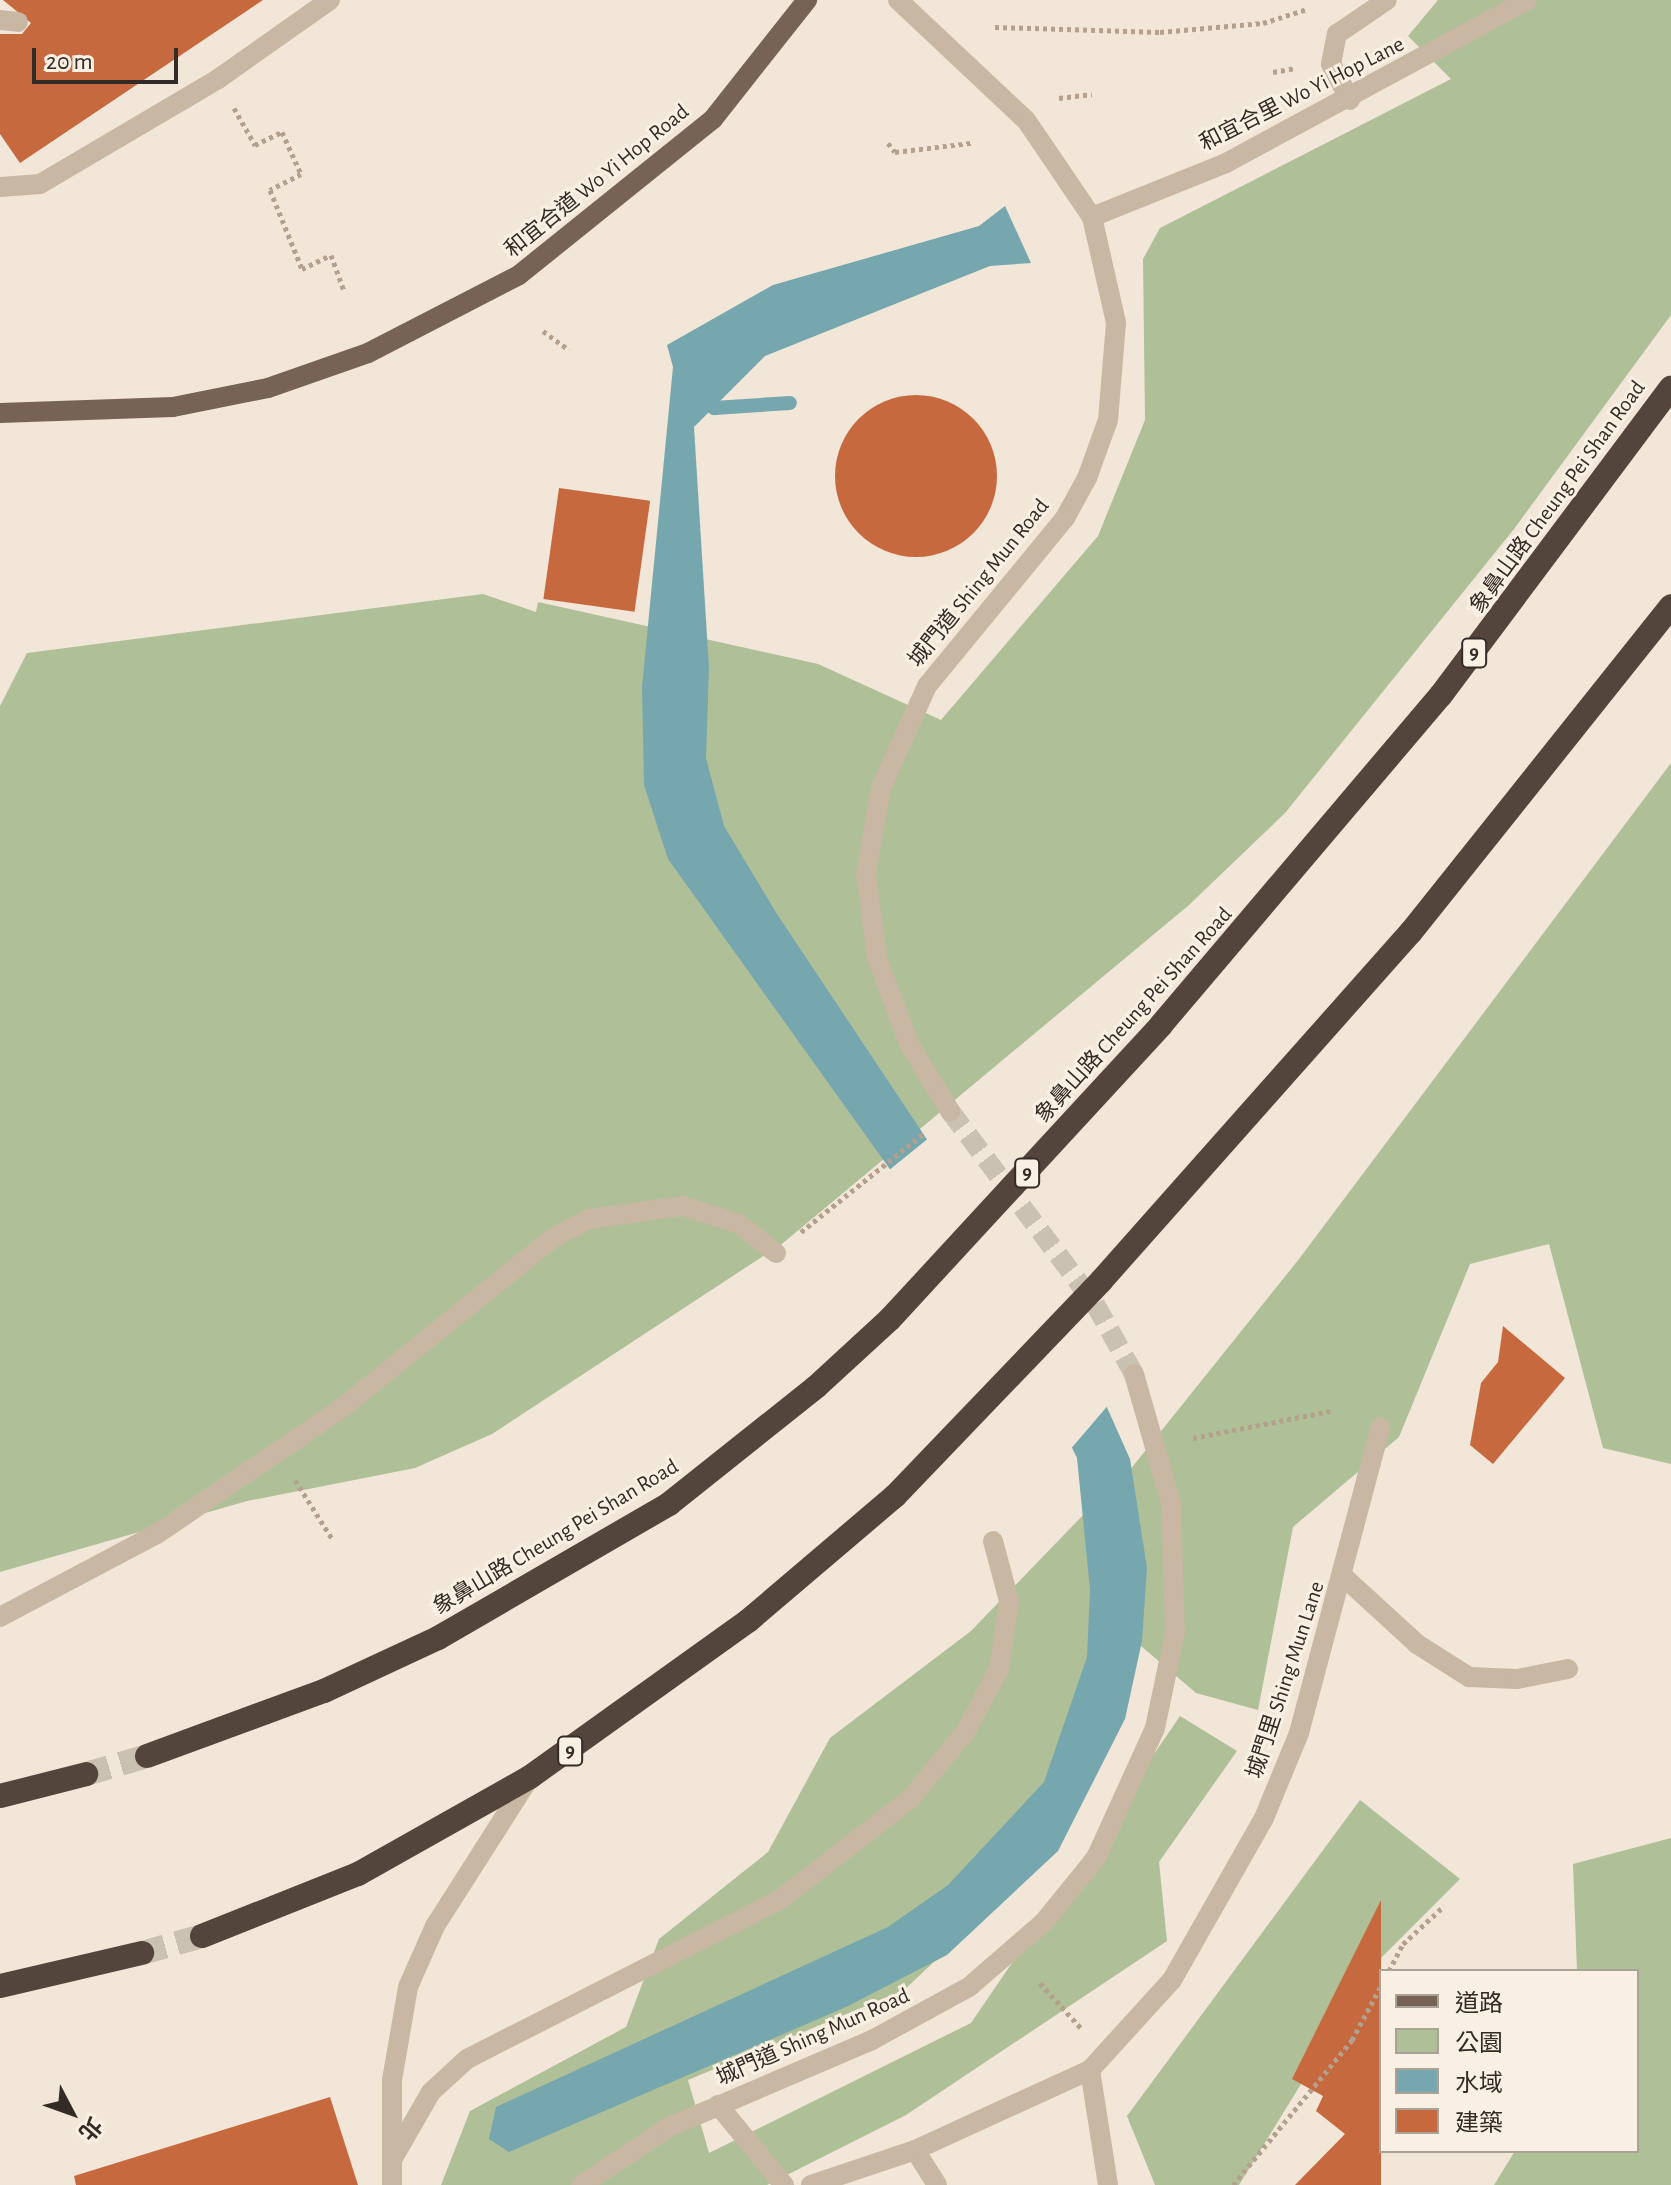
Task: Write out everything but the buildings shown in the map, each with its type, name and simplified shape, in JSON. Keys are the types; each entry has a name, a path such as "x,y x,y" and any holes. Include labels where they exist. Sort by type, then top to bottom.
{"highway":[{"name":"象鼻山路 Cheung Pei Shan Road","path":"147,1756 324,1691 438,1638 669,1504 816,1387 890,1319 1161,1025 1441,695 1671,387"},
{"name":"9","path":"202,1936 358,1874 530,1777 748,1621 895,1496 1250,1116 1411,932 1671,606"},
{"path":"0,1796 86,1774"},
{"path":"0,1986 142,1953"}],"main road":[{"name":"和宜合道 Wo Yi Hop Road","path":"0,413 173,407 268,388 382,346 519,275 713,119 807,0"}],"street":[{"path":"0,187 40,184 218,79 330,0"},
{"name":"城門道 Shing Mun Road","path":"898,0 1026,120 1092,217 1116,323 1108,420 1065,518 927,686 881,788 866,873 877,958 909,1044 950,1111"},
{"path":"1350,100 1331,64 1337,34 1387,0"},
{"name":"和宜合里 Wo Yi Hop Lane","path":"1092,217 1226,163 1350,100 1527,0"},
{"path":"0,1617 83,1579 273,1455 439,1336 554,1237 589,1219 683,1206 739,1224 776,1253"},
{"name":"城門道 Shing Mun Road","path":"581,2185 626,2151 718,2105 872,2040 969,1987 1070,1893 1119,1817 1165,1690 1177,1590 1168,1489 1134,1374"},
{"name":"城門里 Shing Mun Lane","path":"811,2185 915,2150 1090,2070 1172,1980 1264,1818 1299,1733 1345,1578 1380,1428"},
{"path":"393,2158 431,2092 467,2059 781,1899 910,1799 966,1731 999,1669 1009,1601 993,1541"},
{"path":"1345,1578 1417,1644 1469,1677 1517,1679 1568,1669"},
{"path":"392,2185 392,2080 408,1987 435,1926 530,1777"},
{"path":"1090,2070 1108,2185"},
{"path":"718,2105 784,2185"},
{"path":"915,2150 937,2185"}],"path":[{"path":"995,27 1160,32 1263,23 1307,9"},
{"path":"1273,72 1296,68"},
{"path":"218,79 255,145 282,132 301,174 270,190 302,269 331,255 344,290"},
{"path":"1059,98 1092,94"},
{"path":"888,143 895,152 971,143"},
{"path":"543,331 569,350"},
{"path":"776,1253 950,1111"},
{"path":"1193,1438 1330,1411"},
{"path":"273,1455 313,1501 333,1540"},
{"path":"1390,1969 1403,1944 1444,1906"},
{"path":"1040,1983 1084,2032"},
{"path":"1233,2185 1352,2040 1379,1990"}],"green space":[{"path":"1438,0 1671,0 1671,315 1514,529 1285,813 1189,905 783,1243 492,1434 415,1468 247,1501 0,1572 0,706 27,653 483,594 536,612 538,602 818,664 941,720 1098,536 1145,420 1143,259 1160,228 1451,79 1408,36"},
{"path":"1671,763 1671,1464 1603,1448 1549,1244 1470,1264 1399,1437 1293,1527 1258,1710 1196,1693 1127,1634 1030,1872 904,1990 688,2080 709,2153 971,2023 1180,1716 1237,1751 1159,1862 1167,1941 906,2115 767,2185 441,2185 470,2111 626,2027 659,1939 768,1852 830,1738 971,1631 1086,1512 1089,1521 1299,1259"},
{"path":"1360,1800 1460,1879 1374,1965 1239,2185 1155,2185 1127,2116"},
{"path":"1671,1838 1671,2185 1494,2185 1514,2153 1639,2153 1639,1969 1577,1969 1573,1864"}],"water":[{"path":"1005,206 1031,263 990,266 765,356 694,427 709,668 706,758 724,826 777,914 926,1138 1076,1338 1130,1459 1147,1568 1142,1641 1125,1719 1058,1851 947,1955 846,2007 509,2152 489,2139 496,2107 888,1927 948,1885 1044,1782 1087,1657 1090,1589 1077,1458 1035,1372 668,859 644,785 642,687 673,367 667,345 773,285 979,226"}],"pier":[{"path":"930,1137 1080,1335 1110,1403 1069,1451 1032,1374 888,1171"}],"waterway":[{"path":"702,395 714,408 790,403"}],"tunnel":[{"path":"950,1111 1095,1304 1134,1374"},
{"path":"86,1774 147,1756"},
{"path":"142,1953 202,1936"}]}
